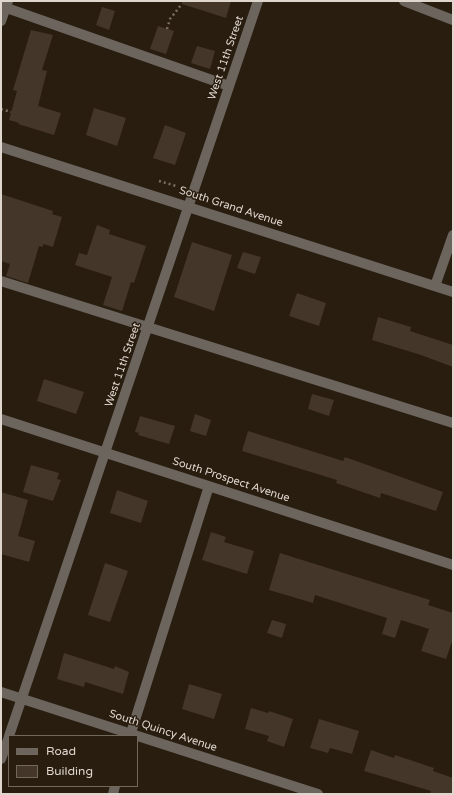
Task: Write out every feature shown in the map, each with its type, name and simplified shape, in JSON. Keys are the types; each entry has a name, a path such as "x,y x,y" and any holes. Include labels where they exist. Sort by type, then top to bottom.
{"street":[{"name":"West 11th Street","path":"9,735 23,699 258,1"},
{"path":"404,1 453,20"},
{"path":"1,21 5,5 229,86"},
{"name":"South Grand Avenue","path":"1,147 189,206 453,292"},
{"path":"436,286 453,235"},
{"path":"1,281 453,423"},
{"name":"South Prospect Avenue","path":"1,420 106,452 453,565"},
{"path":"131,734 209,486"},
{"name":"South Quincy Avenue","path":"1,692 131,734"},
{"name":"South Quincy Avenue","path":"138,736 318,794"},
{"name":"West 11th Street","path":"1,759 8,739"}],"path":[{"path":"167,29 170,19 181,5"},
{"path":"1,109 11,112"},
{"path":"159,181 176,186"}],"building":[{"path":"182,1 231,1 226,18 182,4"},
{"path":"102,7 115,11 109,30 96,25"},
{"path":"158,26 174,31 166,54 150,49"},
{"path":"31,30 53,35 42,70 47,71 38,106 61,113 54,135 9,120 17,91 13,90"},
{"path":"197,46 215,51 210,69 191,63"},
{"path":"94,108 126,118 117,146 86,135"},
{"path":"165,125 186,133 175,165 153,158"},
{"path":"1,194 53,211 52,214 62,217 53,247 43,244 43,247 39,246 28,283 6,276 10,264 1,261"},
{"path":"97,225 110,230 109,234 146,246 134,283 131,282 122,311 103,305 112,277 75,265 79,253 87,255"},
{"path":"192,242 232,255 214,311 174,297"},
{"path":"243,252 261,257 255,274 237,268"},
{"path":"297,293 326,303 319,326 289,316"},
{"path":"378,317 411,327 410,331 453,345 453,367 421,355 372,340"},
{"path":"44,379 84,392 76,414 37,401"},
{"path":"312,394 334,400 329,416 308,409"},
{"path":"195,414 211,420 206,436 190,431"},
{"path":"140,416 175,426 169,444 138,435 139,433 135,432"},
{"path":"248,431 343,461 345,457 443,492 436,511 381,493 380,498 336,483 337,480 242,451"},
{"path":"31,465 59,473 57,479 61,480 53,501 23,492"},
{"path":"117,490 148,501 141,523 110,513"},
{"path":"1,492 28,500 18,536 35,541 29,562 1,554"},
{"path":"211,532 226,537 224,542 254,551 247,574 202,560"},
{"path":"280,553 430,600 428,605 453,613 453,639 446,659 421,651 429,629 401,620 395,638 382,634 387,618 315,595 313,603 269,590"},
{"path":"105,563 128,571 110,622 88,615"},
{"path":"272,620 286,624 282,638 267,633"},
{"path":"64,653 114,669 115,666 129,672 123,694 85,682 84,687 57,679"},
{"path":"189,684 222,694 214,719 182,709"},
{"path":"251,708 268,713 269,711 293,719 284,747 267,741 269,736 245,729"},
{"path":"319,719 359,731 352,754 330,748 328,753 310,748"},
{"path":"371,750 394,758 395,755 434,768 433,771 453,778 453,794 430,794 431,791 364,771"}]}
